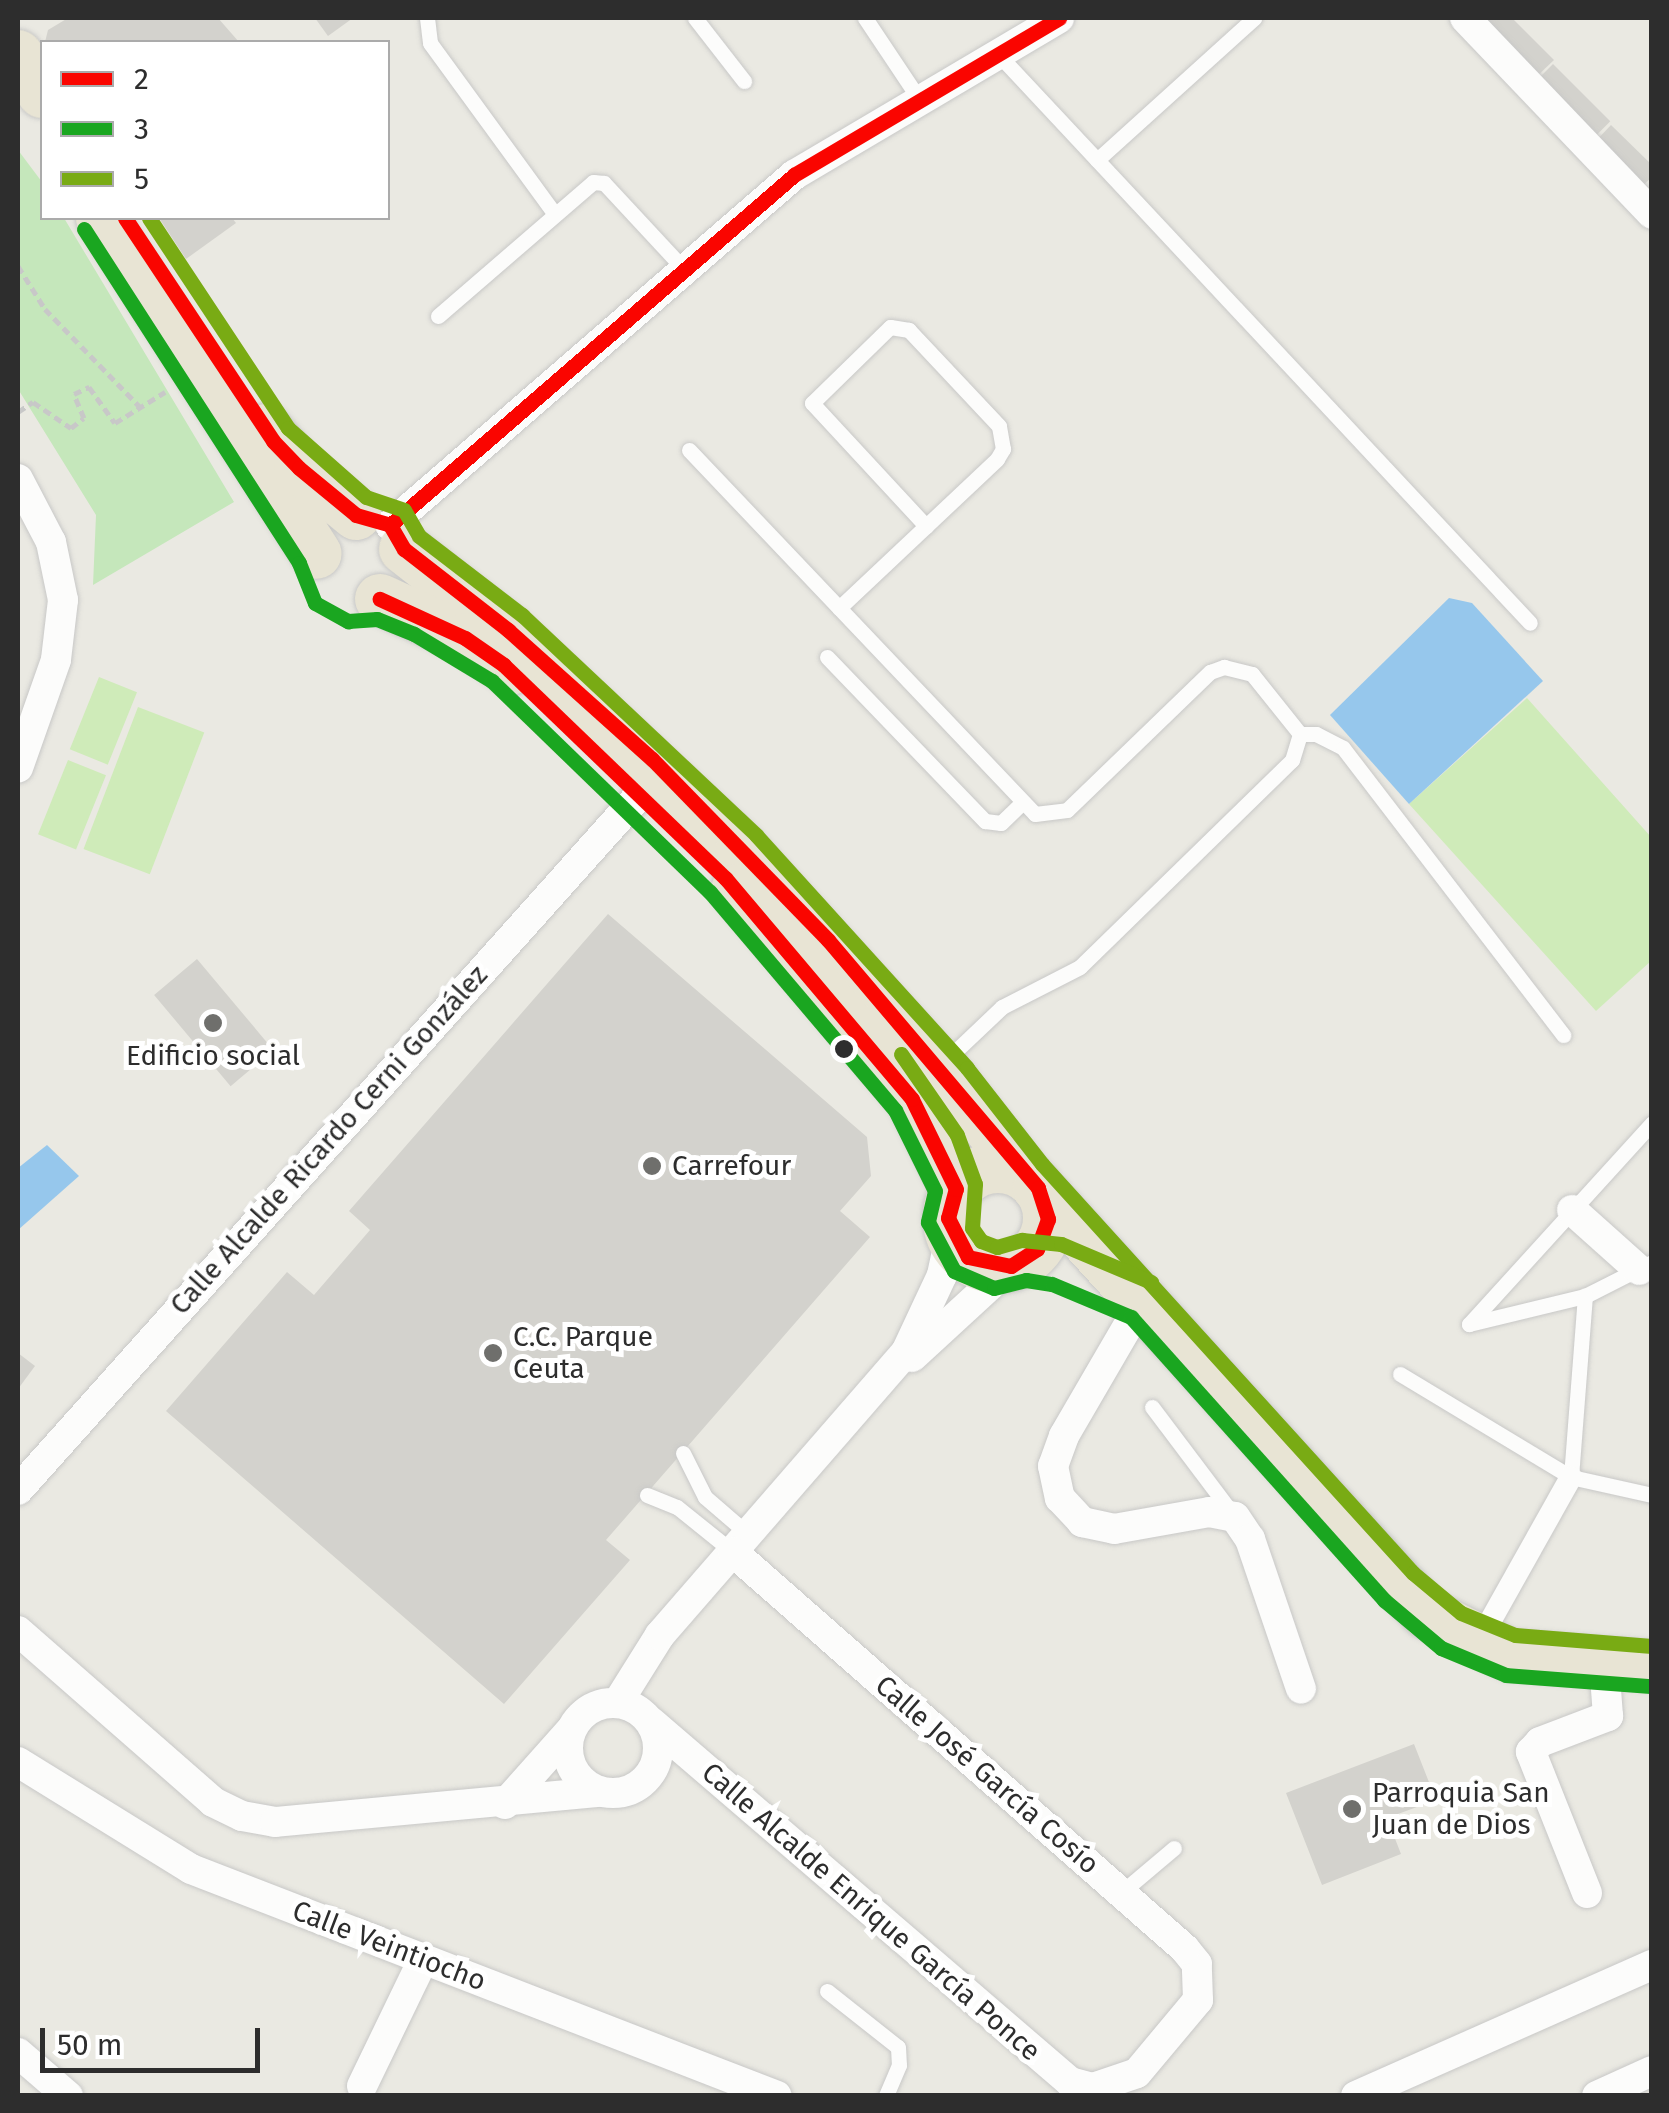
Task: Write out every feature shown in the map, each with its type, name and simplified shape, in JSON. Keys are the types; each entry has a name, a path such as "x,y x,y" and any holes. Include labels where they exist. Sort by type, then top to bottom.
{"highway":[{"path":"18,55 40,90"},
{"path":"18,107 40,129"},
{"path":"102,220 317,554 322,580 342,598 380,599 438,623 504,664 642,792 778,938 892,1073 938,1142 954,1211 981,1264 1018,1263 1087,1272 1143,1300"},
{"path":"126,220 274,441 508,630 652,759 816,927 939,1066 1032,1182 1426,1613 1478,1643 1510,1655 1628,1664"},
{"path":"317,554 330,528 383,529"},
{"path":"380,599 401,578 383,529"},
{"path":"954,1211 998,1168 1032,1182 1046,1203 1045,1235 1018,1263"}],"street":[{"path":"383,529 794,175 917,96 1059,18"},
{"path":"1465,18 1652,214"},
{"path":"18,479 51,542 63,600 56,660 18,768"},
{"name":"Calle Alcalde Ricardo Cerni González","path":"18,1490 642,792"},
{"path":"1572,1210 1645,1266"},
{"path":"880,1386 926,1315 954,1211"},
{"path":"618,1702 660,1635 880,1386 1018,1263"},
{"path":"1143,1300 1064,1436 1053,1466 1060,1498 1082,1522 1114,1529 1209,1512 1235,1517 1250,1539 1301,1688"},
{"path":"1478,1643 1571,1477"},
{"name":"Calle José García Cosío","path":"741,1544 1197,1964 1202,1982 1189,2015"},
{"path":"18,1631 213,1802 242,1816 275,1822 505,1804 632,1789 654,1768 658,1737 651,1722 618,1702 589,1708 505,1804"},
{"path":"1587,1893 1531,1752 1540,1742 1608,1716 1628,1664"},
{"name":"Calle Alcalde Enrique García Ponce","path":"651,1722 1070,2082 1093,2088 1127,2079 1189,2015"},
{"path":"570,1732 569,1762 601,1792"},
{"name":"Calle Veintiocho","path":"18,1762 191,1868 776,2096"},
{"path":"362,2086 422,1960"},
{"path":"1356,2096 1652,1965"},
{"path":"18,2053 68,2096"},
{"path":"1597,2096 1652,2071"}],"lane":[{"path":"427,18 430,43 554,213"},
{"path":"695,18 744,81"},
{"path":"865,18 917,96"},
{"path":"1097,160 1254,18"},
{"path":"996,52 1530,623"},
{"path":"438,316 584,186 604,183 682,268"},
{"path":"839,608 926,526 997,458 1004,437 909,330 890,327 812,403 926,526"},
{"path":"689,450 1036,814 1068,810 1210,672 1224,667 1252,674 1300,734"},
{"path":"827,657 984,821 1002,823 1023,802"},
{"path":"939,1066 1002,1007 1080,967 1292,760 1300,734"},
{"path":"1300,734 1316,734 1343,748 1562,1034"},
{"path":"1645,1266 1584,1296 1469,1324 1652,1123"},
{"path":"1571,1477 1584,1296"},
{"path":"1400,1374 1571,1477 1652,1495"},
{"path":"1152,1407 1235,1517"},
{"path":"683,1452 694,1484 741,1544"},
{"path":"647,1494 741,1544"},
{"path":"1122,1892 1174,1848"},
{"path":"827,1991 898,2048 899,2065 886,2096"}],"path":[{"path":"18,266 45,309 141,408"},
{"path":"18,412 32,402 71,428 84,418 74,394 90,387 115,423 200,369"}],"green space":[{"path":"18,150 40,179 40,220 65,220 234,502 93,585 96,515 18,389"},
{"path":"99,677 137,692 108,765 70,749"},
{"path":"1527,698 1651,837 1651,961 1596,1011 1409,804"},
{"path":"138,707 204,732 150,874 84,849"},
{"path":"68,760 106,775 76,850 38,834"}],"water":[{"path":"1449,598 1472,603 1543,681 1409,804 1330,715"},
{"path":"47,1145 79,1176 18,1230 18,1168"}],"building":[{"path":"68,18 218,18 237,40 46,40 48,30"},
{"path":"315,18 353,18 328,36"},
{"path":"1472,18 1512,18 1554,60 1534,79"},
{"path":"1553,64 1610,121 1592,140 1535,82"},
{"path":"1611,125 1652,165 1652,177 1638,190 1592,145"},
{"path":"160,220 236,223 186,259"},
{"name":"C.C. Parque Ceuta","path":"608,914 867,1137 871,1176 840,1211 870,1237 606,1540 630,1560 504,1704 166,1411 287,1272 314,1295 370,1230 349,1211"},
{"name":"Edificio social","path":"197,959 273,1050 231,1086 154,995"},
{"path":"18,1353 35,1366 18,1389"},
{"name":"Parroquia San Juan de Dios","path":"1414,1744 1436,1800 1387,1818 1401,1854 1322,1885 1286,1793"}],"transit line":[{"name":"2","path":"390,525 794,175 1059,18"},
{"name":"2","path":"126,220 273,441 299,468 356,515 390,525 404,549 508,630 652,759 828,940 1038,1188 1048,1219 1037,1249 1011,1266 968,1257 948,1218 956,1189 912,1099 725,878 504,665 465,638 380,599"},
{"name":"5","path":"150,220 288,428 366,497 404,510 419,536 522,615 756,835 967,1068 1042,1164 1413,1573 1461,1613 1515,1635 1652,1646"},
{"name":"3","path":"84,229 299,563 315,603 348,621 377,619 414,634 492,681 710,892 895,1110 935,1191 928,1222 954,1271 994,1288 1026,1280 1052,1284 1131,1317 1384,1600 1441,1648 1506,1675 1650,1686"},
{"name":"5","path":"901,1054 957,1135 975,1184 972,1228 981,1241 997,1247 1022,1240 1061,1244 1151,1282"}],"place":[{"name":"Edificio social","path":"213,1023"},
{"name":"Carrefour","path":"652,1166"},
{"name":"C.C. Parque Ceuta","path":"493,1353"},
{"name":"Parroquia San Juan de Dios","path":"1352,1809"}]}
